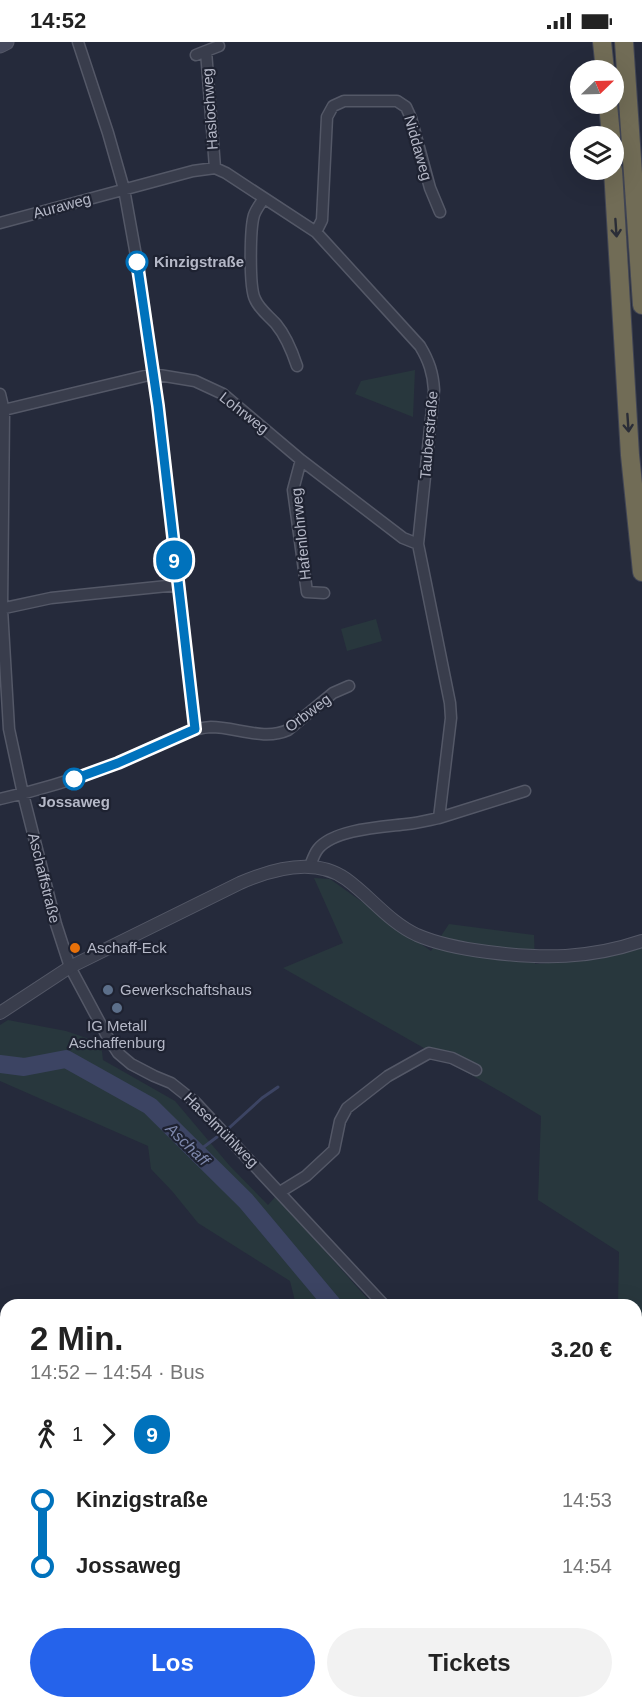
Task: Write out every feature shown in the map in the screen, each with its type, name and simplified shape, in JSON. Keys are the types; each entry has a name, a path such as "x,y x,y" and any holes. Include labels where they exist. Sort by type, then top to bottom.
{"highway":[{"path":"603,42 604,60"},
{"path":"624,42 642,305"},
{"path":"614,180 630,455 642,572"}],"main road":[{"path":"0,45 6,42"}],"street":[{"path":"0,799 74,779 118,763 195,729 153,374 124,189 78,42"},
{"name":"Haslochweg","path":"215,168 201,53 219,46"},
{"name":"Niddaweg","path":"316,231 322,220 327,117 333,106 344,101 396,101 406,107 430,188 440,212"},
{"path":"124,189 193,171 215,168"},
{"name":"Tauberstraße","path":"215,168 316,231 420,346 428,359 433,374 434,390 418,544 447,680 451,718 439,818"},
{"name":"Auraweg","path":"0,223 124,189"},
{"path":"264,198 254,214 252,288 254,298 278,326 291,348 297,366"},
{"name":"Lohrweg","path":"2,411 153,374 195,381 223,393 301,460 403,538 418,544"},
{"name":"Aschaffstraße","path":"0,394 2,411 1,609 9,729 56,924 70,967"},
{"name":"Hafenlohrweg","path":"301,460 293,490 307,592 324,593"},
{"path":"1,609 51,598 177,585"},
{"name":"Orbweg","path":"195,729 212,727 280,734 333,693 349,687"},
{"path":"310,866 318,849 329,841 347,834 366,828 439,818 525,791"},
{"path":"0,1013 70,967 255,876 287,868 310,866 345,878 395,922 417,935 454,948 527,957 560,957 600,952 642,941"},
{"name":"Haselmühlweg","path":"70,967 118,1053 131,1064 171,1083 184,1092 378,1299"},
{"path":"280,1192 306,1176 334,1150 340,1121 347,1108 388,1076 429,1053 452,1058 476,1070"}],"shaded area":[{"path":"415,370 413,417 355,394 361,381"},
{"path":"376,619 382,641 347,651 341,629"},
{"path":"314,878 330,879 431,951 449,924 534,935 535,964 600,959 642,947 642,1299 618,1299 619,1252 538,1200 541,1116 283,968 343,943"},
{"path":"8,1020 66,1031 101,1043 103,1060 175,1101 229,1165 268,1205 276,1196 368,1299 294,1299 290,1281 198,1223 151,1169 148,1146 0,1081 0,1025"}],"waterway":[{"name":"Aschaff","path":"0,1064 24,1067 66,1059 150,1106 246,1201 328,1299"},
{"path":"197,1152 278,1087"}],"bus line":[{"name":"9","path":"74,779 118,763 195,729 158,406 137,262"}],"place":[{"name":"Kinzigstraße","path":"137,262"},
{"name":"Jossaweg","path":"74,779"},
{"name":"Aschaff-Eck","path":"75,948"},
{"name":"Gewerkschaftshaus","path":"108,990"},
{"name":"IG Metall Aschaffenburg","path":"117,1008"}]}
